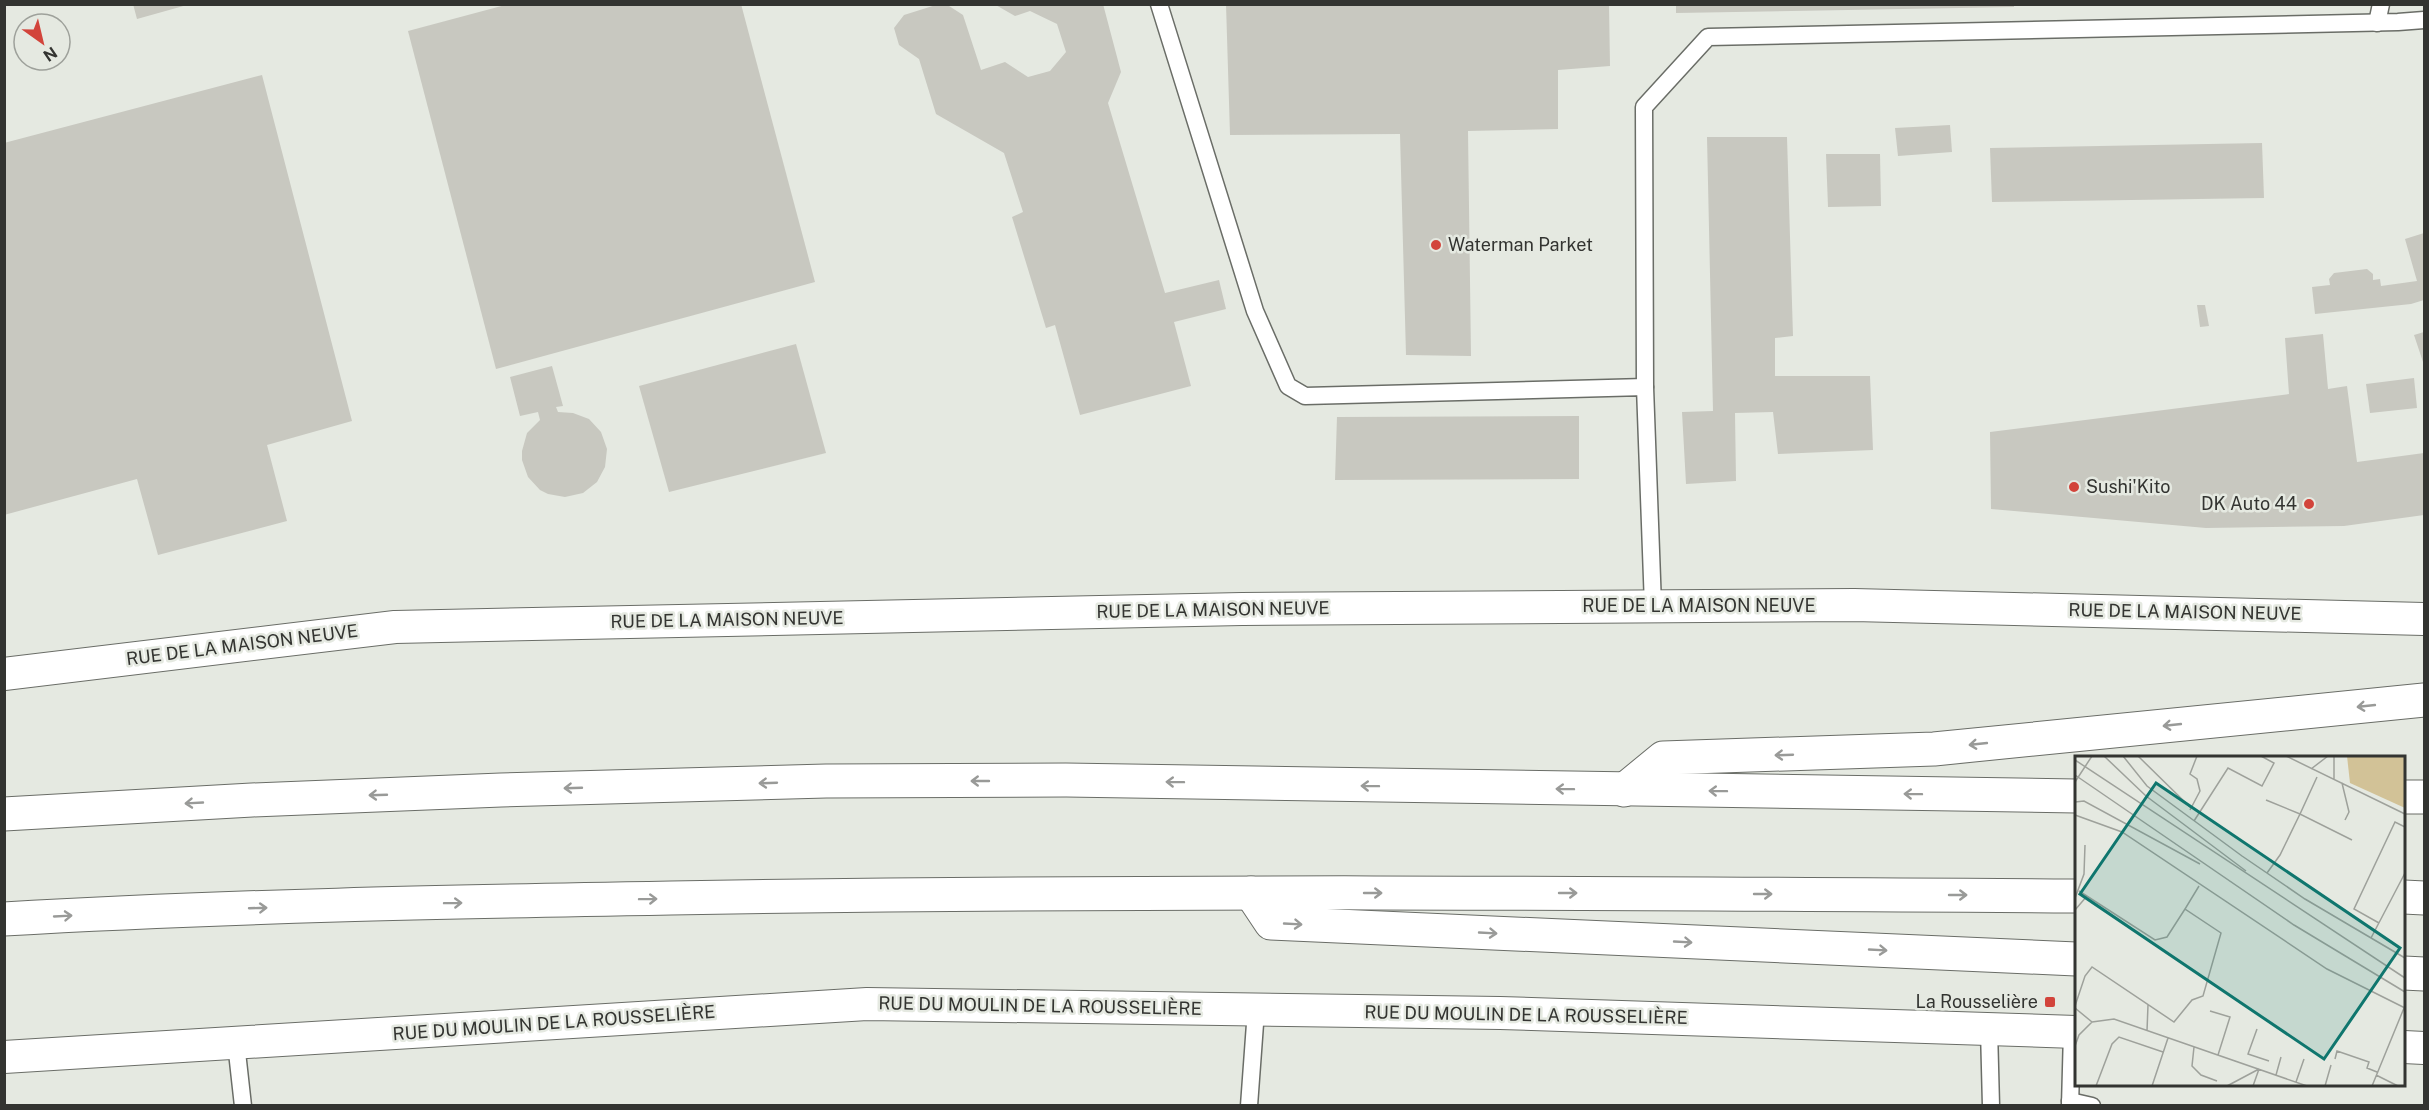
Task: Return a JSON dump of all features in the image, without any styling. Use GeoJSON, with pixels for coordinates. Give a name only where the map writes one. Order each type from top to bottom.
{"type":"FeatureCollection","features":[{"type":"Feature","properties":{"kind":"highway"},"geometry":{"type":"LineString","coordinates":[[1624,790],[1663,758],[1934,749],[2424,700]]}},
{"type":"Feature","properties":{"kind":"highway"},"geometry":{"type":"LineString","coordinates":[[4,814],[477,790],[826,781],[1066,780],[2075,796]]}},
{"type":"Feature","properties":{"kind":"highway"},"geometry":{"type":"LineString","coordinates":[[2405,797],[2424,797]]}},
{"type":"Feature","properties":{"kind":"highway"},"geometry":{"type":"LineString","coordinates":[[1251,893],[1271,923],[2075,959]]}},
{"type":"Feature","properties":{"kind":"highway"},"geometry":{"type":"LineString","coordinates":[[4,919],[130,912],[849,895],[1251,893],[2075,896]]}},
{"type":"Feature","properties":{"kind":"highway"},"geometry":{"type":"LineString","coordinates":[[2405,897],[2424,898]]}},
{"type":"Feature","properties":{"kind":"highway"},"geometry":{"type":"LineString","coordinates":[[2405,974],[2424,974]]}},
{"type":"Feature","properties":{"kind":"street","name":"RUE DE LA MAISON NEUVE"},"geometry":{"type":"LineString","coordinates":[[4,674],[395,627],[1242,609],[1854,605],[2424,619]]}},
{"type":"Feature","properties":{"kind":"street","name":"RUE DU MOULIN DE LA ROUSSELIÈRE"},"geometry":{"type":"LineString","coordinates":[[4,1057],[867,1004],[1500,1013],[2074,1032]]}},
{"type":"Feature","properties":{"kind":"street"},"geometry":{"type":"LineString","coordinates":[[2405,1047],[2424,1048]]}},
{"type":"Feature","properties":{"kind":"lane"},"geometry":{"type":"LineString","coordinates":[[1159,4],[1255,311],[1288,386],[1305,396],[1645,387]]}},
{"type":"Feature","properties":{"kind":"lane"},"geometry":{"type":"LineString","coordinates":[[2377,23],[2381,4]]}},
{"type":"Feature","properties":{"kind":"lane"},"geometry":{"type":"LineString","coordinates":[[1653,606],[1645,387],[1644,107],[1708,37],[2377,23],[2424,20]]}},
{"type":"Feature","properties":{"kind":"lane"},"geometry":{"type":"LineString","coordinates":[[1250,1106],[1256,1010]]}},
{"type":"Feature","properties":{"kind":"lane"},"geometry":{"type":"LineString","coordinates":[[1989,1029],[1991,1106]]}},
{"type":"Feature","properties":{"kind":"lane"},"geometry":{"type":"LineString","coordinates":[[2074,1032],[2070,1103],[2092,1106]]}},
{"type":"Feature","properties":{"kind":"lane"},"geometry":{"type":"LineString","coordinates":[[236,1042],[243,1106]]}},
{"type":"Feature","properties":{"kind":"building"},"geometry":{"type":"Polygon","coordinates":[[[133,4],[187,4],[187,5],[137,19],[133,4]]]}},
{"type":"Feature","properties":{"kind":"building"},"geometry":{"type":"Polygon","coordinates":[[[509,4],[741,4],[815,282],[496,369],[408,31],[509,4]]]}},
{"type":"Feature","properties":{"kind":"building"},"geometry":{"type":"Polygon","coordinates":[[[946,4],[963,15],[981,70],[1005,62],[1028,77],[1050,71],[1066,52],[1057,24],[1030,11],[1015,16],[994,4],[1103,4],[1121,72],[1108,103],[1165,293],[1219,280],[1226,309],[1174,322],[1191,386],[1080,415],[1055,325],[1046,328],[1012,217],[1023,212],[1004,153],[936,114],[919,59],[899,45],[894,28],[904,15],[946,4]]]}},
{"type":"Feature","properties":{"kind":"building","name":"Waterman Parket"},"geometry":{"type":"Polygon","coordinates":[[[1226,4],[1609,4],[1610,66],[1558,70],[1558,129],[1468,131],[1471,356],[1406,355],[1400,134],[1230,135],[1226,4]]]}},
{"type":"Feature","properties":{"kind":"building"},"geometry":{"type":"Polygon","coordinates":[[[1676,4],[2014,4],[2014,7],[1676,13],[1676,4]]]}},
{"type":"Feature","properties":{"kind":"building"},"geometry":{"type":"Polygon","coordinates":[[[262,75],[352,421],[267,445],[287,521],[158,555],[137,479],[4,515],[4,143],[262,75]]]}},
{"type":"Feature","properties":{"kind":"building"},"geometry":{"type":"Polygon","coordinates":[[[1950,125],[1952,152],[1898,156],[1895,128],[1950,125]]]}},
{"type":"Feature","properties":{"kind":"building"},"geometry":{"type":"Polygon","coordinates":[[[1707,137],[1787,137],[1793,336],[1775,338],[1775,376],[1870,376],[1873,450],[1778,454],[1773,412],[1735,413],[1736,481],[1686,484],[1682,412],[1713,411],[1707,137]]]}},
{"type":"Feature","properties":{"kind":"building"},"geometry":{"type":"Polygon","coordinates":[[[2262,143],[2264,198],[1992,202],[1990,148],[2262,143]]]}},
{"type":"Feature","properties":{"kind":"building"},"geometry":{"type":"Polygon","coordinates":[[[1826,154],[1880,154],[1881,206],[1828,207],[1826,154]]]}},
{"type":"Feature","properties":{"kind":"building"},"geometry":{"type":"Polygon","coordinates":[[[2424,233],[2424,300],[2411,304],[2315,314],[2312,287],[2330,285],[2329,279],[2334,273],[2367,269],[2373,274],[2373,280],[2380,279],[2381,286],[2417,281],[2405,239],[2424,233]]]}},
{"type":"Feature","properties":{"kind":"building"},"geometry":{"type":"Polygon","coordinates":[[[2197,305],[2205,305],[2209,326],[2200,327],[2197,305]]]}},
{"type":"Feature","properties":{"kind":"building"},"geometry":{"type":"Polygon","coordinates":[[[2424,332],[2424,365],[2414,335],[2424,332]]]}},
{"type":"Feature","properties":{"kind":"building"},"geometry":{"type":"Polygon","coordinates":[[[2323,334],[2328,389],[2347,386],[2357,462],[2424,453],[2424,515],[2344,526],[2206,528],[1991,509],[1990,432],[2289,394],[2285,338],[2323,334]]]}},
{"type":"Feature","properties":{"kind":"building"},"geometry":{"type":"Polygon","coordinates":[[[796,344],[826,453],[669,492],[639,386],[796,344]]]}},
{"type":"Feature","properties":{"kind":"building"},"geometry":{"type":"Polygon","coordinates":[[[552,366],[563,406],[556,407],[558,412],[573,413],[589,419],[601,432],[607,449],[605,467],[597,482],[583,493],[565,497],[540,490],[528,477],[522,460],[522,451],[527,433],[540,420],[538,412],[520,416],[510,377],[552,366]]]}},
{"type":"Feature","properties":{"kind":"building"},"geometry":{"type":"Polygon","coordinates":[[[2414,378],[2417,408],[2370,413],[2366,384],[2414,378]]]}},
{"type":"Feature","properties":{"kind":"building"},"geometry":{"type":"Polygon","coordinates":[[[1579,416],[1579,479],[1335,480],[1337,417],[1579,416]]]}},
{"type":"Feature","properties":{"kind":"place","name":"Waterman Parket"},"geometry":{"type":"Point","coordinates":[1436,245]}},
{"type":"Feature","properties":{"kind":"place","name":"Sushi'Kito"},"geometry":{"type":"Point","coordinates":[2074,487]}},
{"type":"Feature","properties":{"kind":"place","name":"DK Auto 44"},"geometry":{"type":"Point","coordinates":[2309,504]}},
{"type":"Feature","properties":{"kind":"place","name":"La Rousselière"},"geometry":{"type":"Point","coordinates":[2050,1002]}}]}
